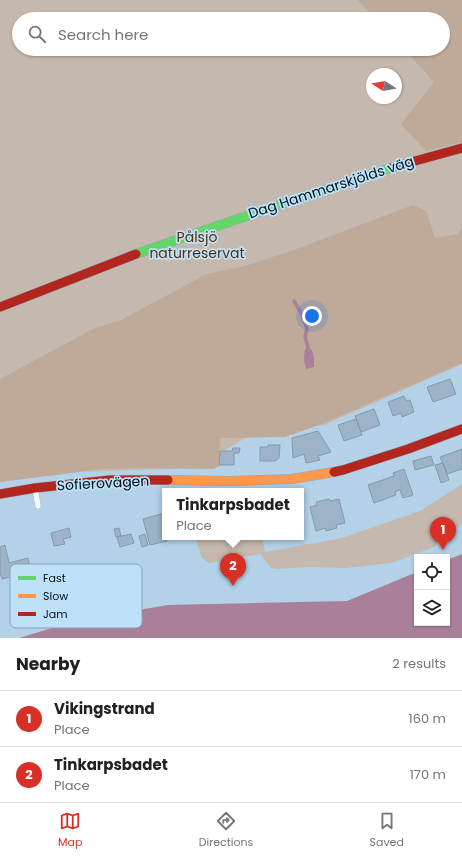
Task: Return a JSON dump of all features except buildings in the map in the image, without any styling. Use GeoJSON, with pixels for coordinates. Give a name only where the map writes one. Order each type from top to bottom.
{"type":"FeatureCollection","features":[{"type":"Feature","properties":{"kind":"street","name":"Dag Hammarskjölds väg"},"geometry":{"type":"LineString","coordinates":[[0,307],[73,278],[247,214],[387,167],[462,148]]}},
{"type":"Feature","properties":{"kind":"street","name":"Sofierovägen"},"geometry":{"type":"LineString","coordinates":[[0,494],[35,488],[110,480],[230,481],[292,479],[343,470],[408,449],[462,429]]}},
{"type":"Feature","properties":{"kind":"lane"},"geometry":{"type":"LineString","coordinates":[[35,488],[38,506]]}},
{"type":"Feature","properties":{"kind":"green space","name":"Pålsjö naturreservat"},"geometry":{"type":"Polygon","coordinates":[[[0,0],[462,0],[462,364],[324,425],[255,432],[219,454],[219,467],[78,472],[0,482],[0,0]]]}},
{"type":"Feature","properties":{"kind":"green space"},"geometry":{"type":"Polygon","coordinates":[[[462,484],[462,524],[434,547],[392,563],[346,568],[309,567],[279,569],[271,568],[260,554],[209,563],[202,558],[196,540],[263,540],[265,552],[342,538],[420,511],[462,484]]]}},
{"type":"Feature","properties":{"kind":"shaded area"},"geometry":{"type":"Polygon","coordinates":[[[358,0],[462,0],[462,142],[426,151],[401,124],[434,82],[410,56],[450,56],[450,12],[369,12],[358,0]]]}},
{"type":"Feature","properties":{"kind":"shaded area"},"geometry":{"type":"Polygon","coordinates":[[[413,205],[426,211],[435,238],[458,234],[462,227],[462,363],[319,425],[285,437],[220,438],[219,465],[214,469],[101,469],[0,482],[0,379],[93,329],[121,320],[207,274],[245,266],[294,250],[413,205]]]}},
{"type":"Feature","properties":{"kind":"shaded area"},"geometry":{"type":"Polygon","coordinates":[[[308,347],[313,353],[314,367],[306,369],[304,356],[306,348],[308,347]]]}},
{"type":"Feature","properties":{"kind":"shaded area"},"geometry":{"type":"Polygon","coordinates":[[[462,554],[462,638],[19,638],[52,628],[142,628],[142,609],[168,605],[347,601],[414,573],[414,626],[450,626],[450,559],[462,554]]]}},
{"type":"Feature","properties":{"kind":"waterway"},"geometry":{"type":"LineString","coordinates":[[294,301],[301,313],[307,329],[305,337],[308,347]]}},
{"type":"Feature","properties":{"kind":"traffic: fast"},"geometry":{"type":"LineString","coordinates":[[136,254],[393,167]]}},
{"type":"Feature","properties":{"kind":"traffic: slow"},"geometry":{"type":"LineString","coordinates":[[168,480],[229,481],[292,479],[334,472]]}},
{"type":"Feature","properties":{"kind":"traffic: jam"},"geometry":{"type":"LineString","coordinates":[[393,167],[462,148]]}},
{"type":"Feature","properties":{"kind":"traffic: jam"},"geometry":{"type":"LineString","coordinates":[[0,307],[136,254]]}},
{"type":"Feature","properties":{"kind":"traffic: jam"},"geometry":{"type":"LineString","coordinates":[[334,472],[408,449],[462,429]]}},
{"type":"Feature","properties":{"kind":"traffic: jam"},"geometry":{"type":"LineString","coordinates":[[0,494],[35,488],[110,480],[168,480]]}},
{"type":"Feature","properties":{"kind":"place","name":"Vikingstrand"},"geometry":{"type":"Point","coordinates":[443,550]}},
{"type":"Feature","properties":{"kind":"place","name":"Tinkarpsbadet"},"geometry":{"type":"Point","coordinates":[233,586]}}]}
